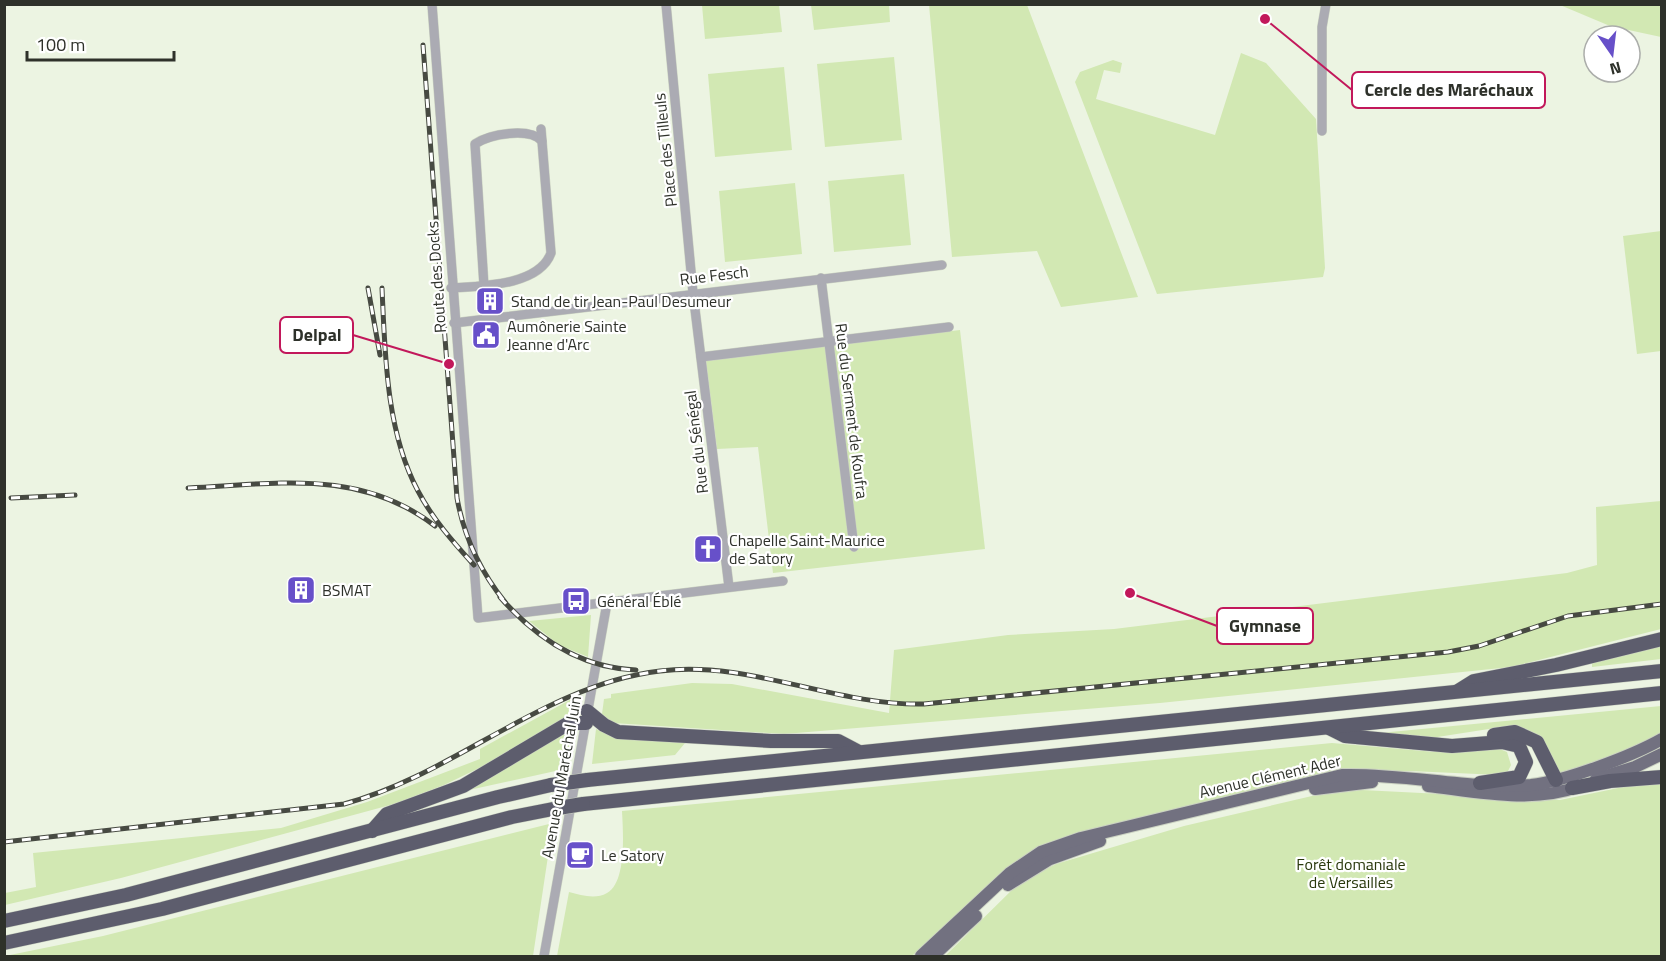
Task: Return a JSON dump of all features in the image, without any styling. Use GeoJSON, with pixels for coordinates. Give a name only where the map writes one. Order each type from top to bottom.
{"type":"FeatureCollection","features":[{"type":"Feature","properties":{"kind":"highway"},"geometry":{"type":"LineString","coordinates":[[1455,693],[1474,681],[1556,665],[1662,639]]}},
{"type":"Feature","properties":{"kind":"highway"},"geometry":{"type":"LineString","coordinates":[[4,921],[126,895],[551,785],[857,751],[1662,671]]}},
{"type":"Feature","properties":{"kind":"highway"},"geometry":{"type":"LineString","coordinates":[[4,943],[162,909],[512,817],[583,804],[717,788],[1662,693]]}},
{"type":"Feature","properties":{"kind":"highway"},"geometry":{"type":"LineString","coordinates":[[372,832],[387,814],[463,786],[569,723],[587,717],[618,732],[771,741],[838,741],[857,751]]}},
{"type":"Feature","properties":{"kind":"highway"},"geometry":{"type":"LineString","coordinates":[[1328,728],[1345,736],[1452,746],[1502,742],[1519,746],[1526,762],[1519,777],[1480,783]]}},
{"type":"Feature","properties":{"kind":"highway"},"geometry":{"type":"LineString","coordinates":[[1433,743],[1515,732],[1527,735],[1537,742],[1544,752],[1556,780]]}},
{"type":"Feature","properties":{"kind":"highway"},"geometry":{"type":"LineString","coordinates":[[1572,788],[1611,781],[1662,777]]}},
{"type":"Feature","properties":{"kind":"main road","name":"Avenue Clément Ader"},"geometry":{"type":"LineString","coordinates":[[921,957],[1010,873],[1041,852],[1081,838],[1342,775],[1377,774],[1480,783],[1532,784],[1556,780],[1630,755],[1662,739]]}},
{"type":"Feature","properties":{"kind":"main road","name":"Avenue Clément Ader"},"geometry":{"type":"LineString","coordinates":[[933,957],[1015,878],[1050,859],[1088,844],[1343,784],[1380,781],[1513,795],[1549,794],[1635,767],[1662,754]]}},
{"type":"Feature","properties":{"kind":"main road"},"geometry":{"type":"LineString","coordinates":[[1556,780],[1572,788]]}},
{"type":"Feature","properties":{"kind":"street","name":"Route des Docks"},"geometry":{"type":"LineString","coordinates":[[432,4],[451,288],[478,618],[608,603]]}},
{"type":"Feature","properties":{"kind":"street","name":"Place des Tilleuls"},"geometry":{"type":"LineString","coordinates":[[666,4],[693,293]]}},
{"type":"Feature","properties":{"kind":"street"},"geometry":{"type":"LineString","coordinates":[[1322,131],[1322,27],[1326,4]]}},
{"type":"Feature","properties":{"kind":"street"},"geometry":{"type":"LineString","coordinates":[[451,288],[505,283],[537,271],[548,260],[551,253],[541,129]]}},
{"type":"Feature","properties":{"kind":"street"},"geometry":{"type":"LineString","coordinates":[[484,286],[475,144],[502,134],[534,136],[542,141]]}},
{"type":"Feature","properties":{"kind":"street","name":"Rue Fesch"},"geometry":{"type":"LineString","coordinates":[[454,323],[942,265]]}},
{"type":"Feature","properties":{"kind":"street","name":"Rue du Serment de Koufra"},"geometry":{"type":"LineString","coordinates":[[821,278],[854,547]]}},
{"type":"Feature","properties":{"kind":"street","name":"Rue du Sénégal"},"geometry":{"type":"LineString","coordinates":[[693,293],[729,587]]}},
{"type":"Feature","properties":{"kind":"street"},"geometry":{"type":"LineString","coordinates":[[701,357],[949,327]]}},
{"type":"Feature","properties":{"kind":"street"},"geometry":{"type":"LineString","coordinates":[[608,603],[783,581]]}},
{"type":"Feature","properties":{"kind":"street","name":"Avenue du Maréchal Juin"},"geometry":{"type":"LineString","coordinates":[[544,957],[608,603]]}},
{"type":"Feature","properties":{"kind":"green space"},"geometry":{"type":"Polygon","coordinates":[[[702,5],[779,5],[782,32],[705,39],[702,5]]]}},
{"type":"Feature","properties":{"kind":"green space"},"geometry":{"type":"Polygon","coordinates":[[[811,5],[889,5],[890,22],[814,30],[811,5]]]}},
{"type":"Feature","properties":{"kind":"green space"},"geometry":{"type":"Polygon","coordinates":[[[929,5],[1027,5],[1138,297],[1061,307],[1037,251],[952,257],[929,5]]]}},
{"type":"Feature","properties":{"kind":"green space"},"geometry":{"type":"Polygon","coordinates":[[[1560,5],[1661,5],[1661,37],[1642,33],[1642,24],[1605,24],[1560,5]]]}},
{"type":"Feature","properties":{"kind":"green space"},"geometry":{"type":"Polygon","coordinates":[[[1241,53],[1266,63],[1316,119],[1325,268],[1323,277],[1157,294],[1075,82],[1080,72],[1113,60],[1122,63],[1120,73],[1104,70],[1096,99],[1215,135],[1241,53]]]}},
{"type":"Feature","properties":{"kind":"green space"},"geometry":{"type":"Polygon","coordinates":[[[894,57],[902,140],[825,147],[817,64],[894,57]]]}},
{"type":"Feature","properties":{"kind":"green space"},"geometry":{"type":"Polygon","coordinates":[[[784,67],[792,150],[715,157],[708,74],[784,67]]]}},
{"type":"Feature","properties":{"kind":"green space"},"geometry":{"type":"Polygon","coordinates":[[[904,174],[911,245],[834,252],[828,181],[904,174]]]}},
{"type":"Feature","properties":{"kind":"green space"},"geometry":{"type":"Polygon","coordinates":[[[795,183],[802,254],[725,262],[719,191],[795,183]]]}},
{"type":"Feature","properties":{"kind":"green space"},"geometry":{"type":"Polygon","coordinates":[[[1661,231],[1661,351],[1637,354],[1623,236],[1661,231]]]}},
{"type":"Feature","properties":{"kind":"green space"},"geometry":{"type":"Polygon","coordinates":[[[960,330],[985,549],[773,573],[758,447],[717,449],[706,361],[960,330]]]}},
{"type":"Feature","properties":{"kind":"green space"},"geometry":{"type":"Polygon","coordinates":[[[1661,501],[1661,629],[1511,667],[1160,703],[784,734],[613,723],[602,714],[604,699],[611,698],[611,694],[692,683],[732,684],[889,713],[894,650],[1008,635],[1114,629],[1567,573],[1597,565],[1596,507],[1661,501]]]}},
{"type":"Feature","properties":{"kind":"green space"},"geometry":{"type":"Polygon","coordinates":[[[591,615],[588,657],[559,645],[529,621],[591,615]]]}},
{"type":"Feature","properties":{"kind":"green space"},"geometry":{"type":"Polygon","coordinates":[[[1661,643],[1661,659],[1592,667],[1592,660],[1661,643]]]}},
{"type":"Feature","properties":{"kind":"green space"},"geometry":{"type":"Polygon","coordinates":[[[577,696],[570,714],[498,759],[444,785],[394,804],[121,878],[5,905],[5,893],[36,887],[33,853],[281,828],[367,802],[480,759],[480,749],[577,696]]]}},
{"type":"Feature","properties":{"kind":"green space"},"geometry":{"type":"Polygon","coordinates":[[[1661,706],[1661,733],[1649,743],[1555,777],[1549,759],[1508,726],[1431,738],[1380,733],[1661,706]]]}},
{"type":"Feature","properties":{"kind":"green space"},"geometry":{"type":"Polygon","coordinates":[[[596,729],[605,733],[685,743],[675,755],[592,764],[596,729]]]}},
{"type":"Feature","properties":{"kind":"green space"},"geometry":{"type":"Polygon","coordinates":[[[560,733],[574,738],[569,768],[469,790],[468,786],[513,764],[560,733]]]}},
{"type":"Feature","properties":{"kind":"green space"},"geometry":{"type":"Polygon","coordinates":[[[1332,743],[1435,752],[1500,749],[1507,752],[1511,765],[1508,771],[1500,775],[1410,771],[1335,773],[1052,846],[1007,869],[912,956],[557,956],[569,892],[588,896],[602,895],[613,887],[618,878],[622,855],[622,811],[1332,743]]]}},
{"type":"Feature","properties":{"kind":"green space","name":"Forêt domaniale de Versailles"},"geometry":{"type":"Polygon","coordinates":[[[1661,784],[1661,956],[945,956],[1017,885],[1056,864],[1184,826],[1342,789],[1560,800],[1623,787],[1661,784]]]}},
{"type":"Feature","properties":{"kind":"green space"},"geometry":{"type":"Polygon","coordinates":[[[553,823],[533,956],[5,956],[103,936],[553,823]]]}},
{"type":"Feature","properties":{"kind":"railway"},"geometry":{"type":"LineString","coordinates":[[423,45],[457,498],[474,553],[505,602]]}},
{"type":"Feature","properties":{"kind":"railway"},"geometry":{"type":"LineString","coordinates":[[368,288],[380,355]]}},
{"type":"Feature","properties":{"kind":"railway"},"geometry":{"type":"LineString","coordinates":[[382,288],[389,392],[393,418],[407,468],[430,511],[474,565]]}},
{"type":"Feature","properties":{"kind":"railway"},"geometry":{"type":"LineString","coordinates":[[188,488],[285,483],[347,487],[377,495],[407,508],[435,526]]}},
{"type":"Feature","properties":{"kind":"railway"},"geometry":{"type":"LineString","coordinates":[[11,498],[75,495]]}},
{"type":"Feature","properties":{"kind":"railway"},"geometry":{"type":"LineString","coordinates":[[500,597],[544,638],[561,648],[597,664],[636,670]]}},
{"type":"Feature","properties":{"kind":"railway"},"geometry":{"type":"LineString","coordinates":[[4,842],[344,804],[424,773],[538,711],[577,693],[617,680],[660,671],[694,669],[727,672],[858,698],[891,703],[924,704],[1448,652],[1479,646],[1568,616],[1662,604]]}},
{"type":"Feature","properties":{"kind":"place","name":"Cercle des Maréchaux"},"geometry":{"type":"Point","coordinates":[1265,19]}},
{"type":"Feature","properties":{"kind":"place","name":"Stand de tir Jean-Paul Desumeur"},"geometry":{"type":"Point","coordinates":[490,301]}},
{"type":"Feature","properties":{"kind":"place","name":"Aumônerie Sainte Jeanne d'Arc"},"geometry":{"type":"Point","coordinates":[486,335]}},
{"type":"Feature","properties":{"kind":"place","name":"Delpal"},"geometry":{"type":"Point","coordinates":[449,364]}},
{"type":"Feature","properties":{"kind":"place","name":"Chapelle Saint-Maurice de Satory"},"geometry":{"type":"Point","coordinates":[708,549]}},
{"type":"Feature","properties":{"kind":"place","name":"BSMAT"},"geometry":{"type":"Point","coordinates":[301,590]}},
{"type":"Feature","properties":{"kind":"place","name":"Gymnase"},"geometry":{"type":"Point","coordinates":[1130,593]}},
{"type":"Feature","properties":{"kind":"place","name":"Général Éblé"},"geometry":{"type":"Point","coordinates":[576,601]}},
{"type":"Feature","properties":{"kind":"place","name":"Le Satory"},"geometry":{"type":"Point","coordinates":[580,855]}}]}
